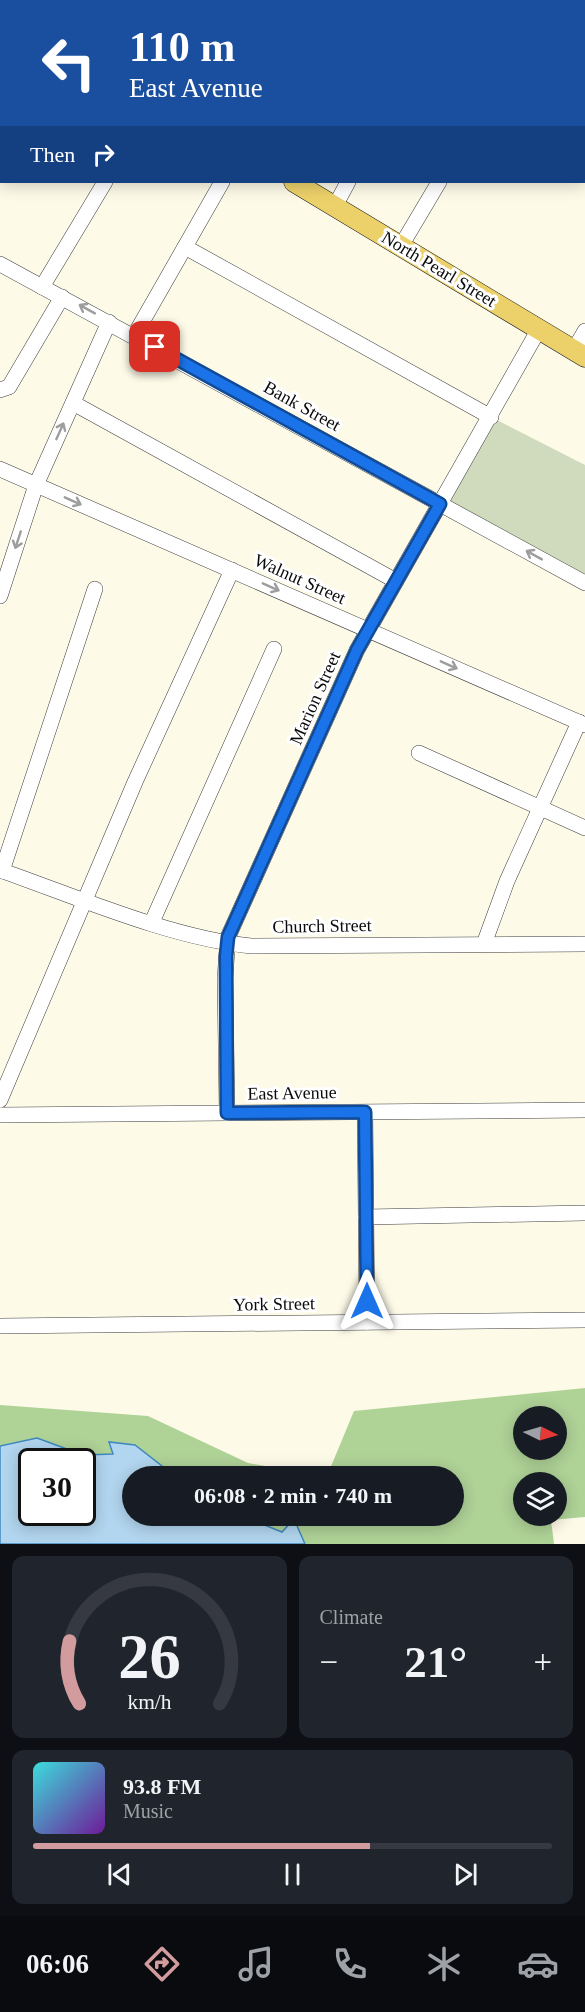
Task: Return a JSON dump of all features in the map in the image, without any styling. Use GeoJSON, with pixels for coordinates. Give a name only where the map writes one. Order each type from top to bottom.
{"type":"FeatureCollection","features":[{"type":"Feature","properties":{"kind":"main road","name":"North Pearl Street"},"geometry":{"type":"LineString","coordinates":[[296,183],[579,353]]}},
{"type":"Feature","properties":{"kind":"street"},"geometry":{"type":"LineString","coordinates":[[42,287],[104,183]]}},
{"type":"Feature","properties":{"kind":"street"},"geometry":{"type":"LineString","coordinates":[[134,336],[221,183]]}},
{"type":"Feature","properties":{"kind":"street"},"geometry":{"type":"LineString","coordinates":[[335,206],[347,183]]}},
{"type":"Feature","properties":{"kind":"street"},"geometry":{"type":"LineString","coordinates":[[400,246],[438,183]]}},
{"type":"Feature","properties":{"kind":"street"},"geometry":{"type":"LineString","coordinates":[[185,247],[491,417]]}},
{"type":"Feature","properties":{"kind":"street","name":"Bank Street"},"geometry":{"type":"LineString","coordinates":[[0,264],[585,583]]}},
{"type":"Feature","properties":{"kind":"street"},"geometry":{"type":"LineString","coordinates":[[0,390],[9,387],[62,297]]}},
{"type":"Feature","properties":{"kind":"street"},"geometry":{"type":"LineString","coordinates":[[0,596],[36,485],[110,322]]}},
{"type":"Feature","properties":{"kind":"street","name":"Marion Street"},"geometry":{"type":"LineString","coordinates":[[227,1113],[225,978],[227,944],[368,630],[539,329]]}},
{"type":"Feature","properties":{"kind":"street"},"geometry":{"type":"LineString","coordinates":[[579,353],[585,331]]}},
{"type":"Feature","properties":{"kind":"street"},"geometry":{"type":"LineString","coordinates":[[73,403],[396,581]]}},
{"type":"Feature","properties":{"kind":"street","name":"Walnut Street"},"geometry":{"type":"LineString","coordinates":[[0,469],[582,724]]}},
{"type":"Feature","properties":{"kind":"street"},"geometry":{"type":"LineString","coordinates":[[0,1100],[85,900],[232,570]]}},
{"type":"Feature","properties":{"kind":"street"},"geometry":{"type":"LineString","coordinates":[[1,871],[95,589]]}},
{"type":"Feature","properties":{"kind":"street"},"geometry":{"type":"LineString","coordinates":[[152,922],[274,649]]}},
{"type":"Feature","properties":{"kind":"street"},"geometry":{"type":"LineString","coordinates":[[484,944],[507,881],[582,724]]}},
{"type":"Feature","properties":{"kind":"street"},"geometry":{"type":"LineString","coordinates":[[419,753],[585,828]]}},
{"type":"Feature","properties":{"kind":"street","name":"Church Street"},"geometry":{"type":"LineString","coordinates":[[1,871],[152,922],[227,944],[251,946],[585,944]]}},
{"type":"Feature","properties":{"kind":"street","name":"East Avenue"},"geometry":{"type":"LineString","coordinates":[[0,1115],[585,1110]]}},
{"type":"Feature","properties":{"kind":"street"},"geometry":{"type":"LineString","coordinates":[[365,1112],[367,1322]]}},
{"type":"Feature","properties":{"kind":"street"},"geometry":{"type":"LineString","coordinates":[[366,1217],[585,1213]]}},
{"type":"Feature","properties":{"kind":"street","name":"York Street"},"geometry":{"type":"LineString","coordinates":[[0,1326],[585,1320]]}},
{"type":"Feature","properties":{"kind":"green space"},"geometry":{"type":"Polygon","coordinates":[[[491,417],[585,465],[585,583],[440,504],[491,417]]]}},
{"type":"Feature","properties":{"kind":"green space"},"geometry":{"type":"Polygon","coordinates":[[[585,1388],[585,1517],[567,1519],[567,1472],[513,1472],[513,1526],[552,1526],[554,1544],[305,1544],[297,1526],[464,1526],[464,1466],[331,1466],[354,1411],[585,1388]]]}},
{"type":"Feature","properties":{"kind":"green space"},"geometry":{"type":"Polygon","coordinates":[[[0,1405],[148,1416],[248,1463],[265,1466],[162,1466],[135,1445],[109,1442],[113,1454],[96,1455],[96,1448],[64,1448],[37,1438],[0,1446],[0,1405]]]}},
{"type":"Feature","properties":{"kind":"green space"},"geometry":{"type":"Polygon","coordinates":[[[267,1526],[288,1526],[282,1532],[267,1526]]]}},
{"type":"Feature","properties":{"kind":"water"},"geometry":{"type":"Polygon","coordinates":[[[37,1438],[64,1448],[18,1448],[18,1526],[96,1526],[96,1455],[113,1454],[109,1442],[135,1445],[162,1466],[122,1466],[122,1526],[267,1526],[282,1532],[288,1526],[297,1526],[305,1544],[0,1544],[0,1446],[37,1438]]]}},
{"type":"Feature","properties":{"kind":"route"},"geometry":{"type":"LineString","coordinates":[[155,347],[440,504],[357,650],[288,808],[228,937],[226,956],[227,1113],[365,1112],[367,1301]]}}]}
